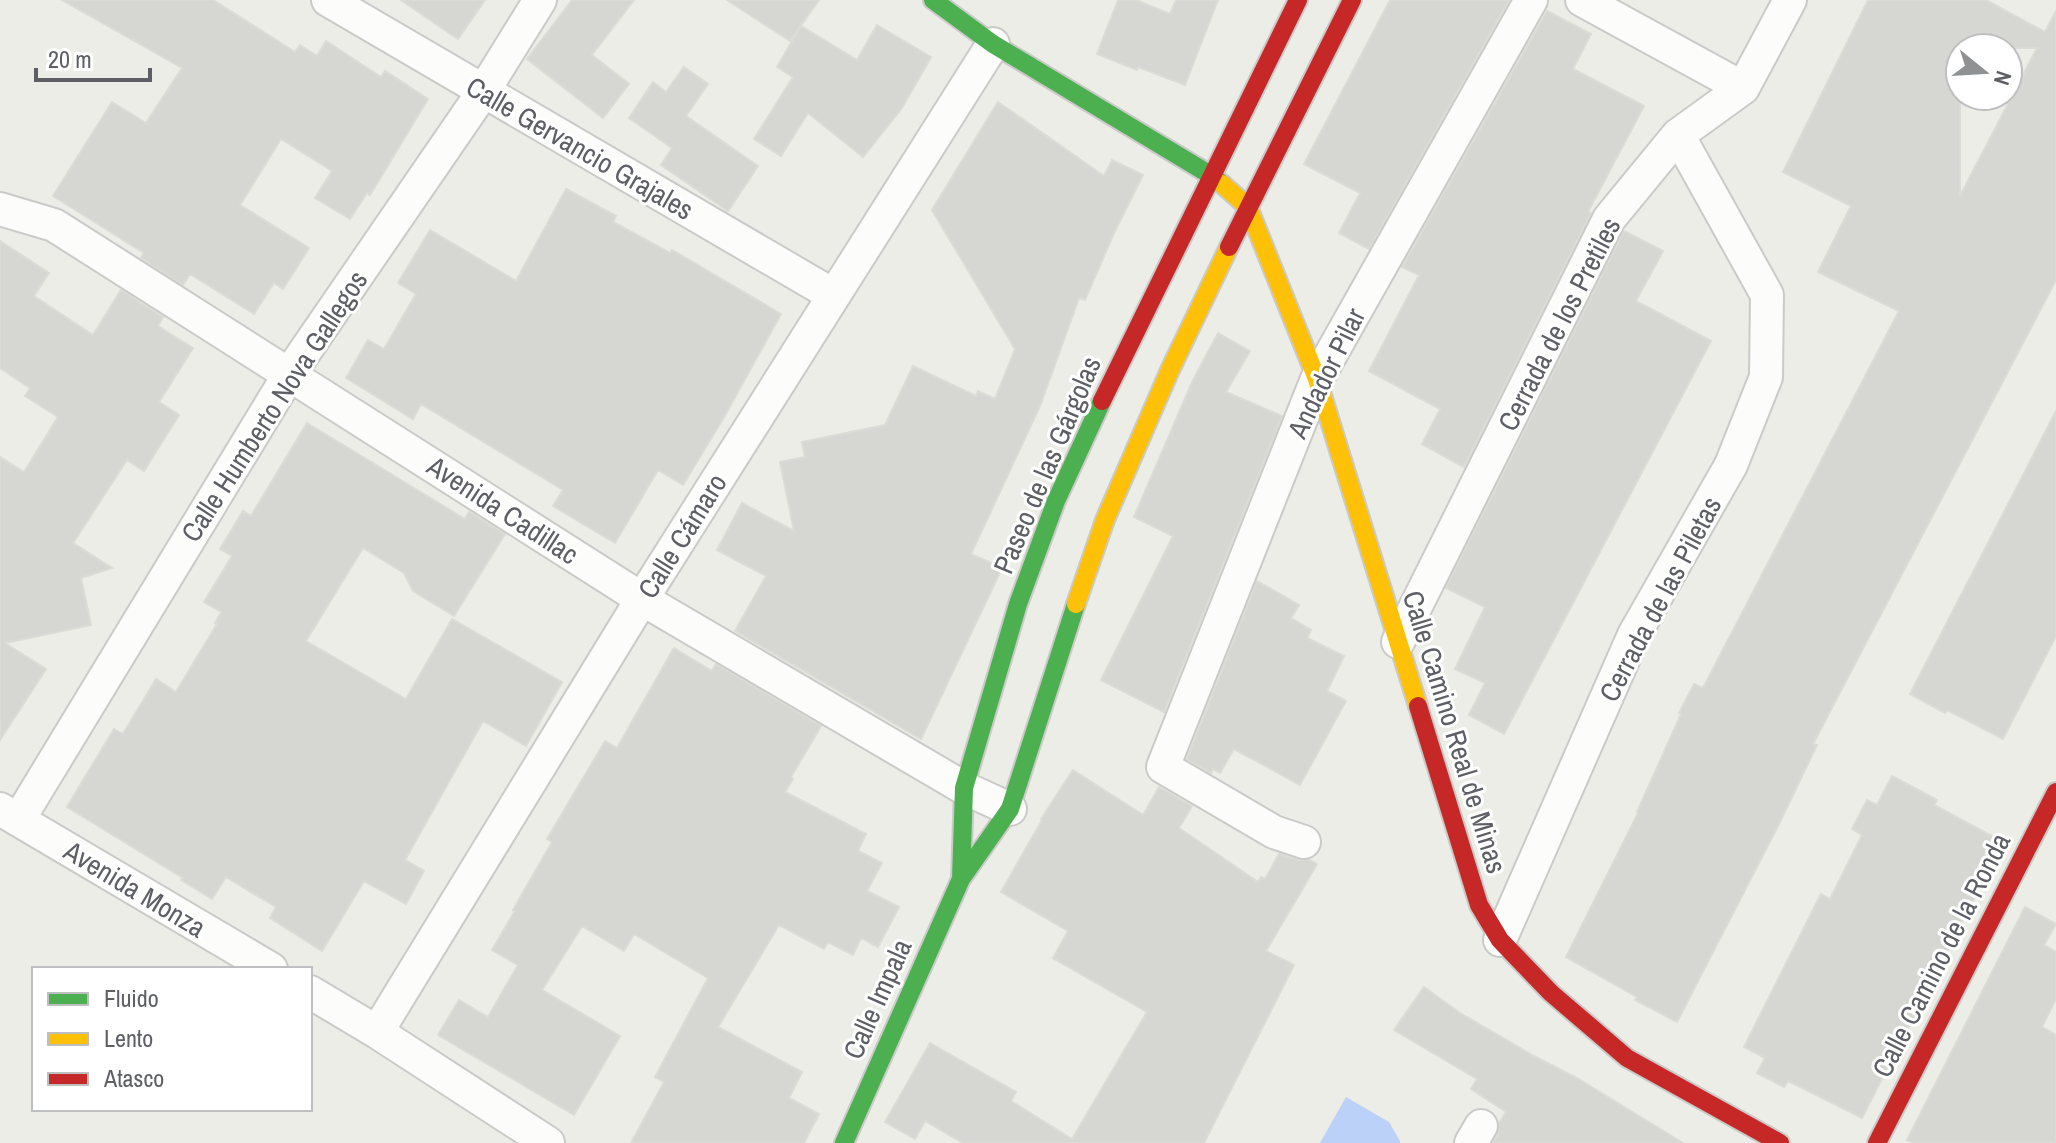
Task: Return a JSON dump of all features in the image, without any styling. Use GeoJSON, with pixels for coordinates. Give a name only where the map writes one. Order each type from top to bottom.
{"type":"FeatureCollection","features":[{"type":"Feature","properties":{"kind":"street","name":"Calle Gervancio Grajales"},"geometry":{"type":"LineString","coordinates":[[328,0],[833,295]]}},
{"type":"Feature","properties":{"kind":"street","name":"Calle Humberto Nova Gallegos"},"geometry":{"type":"LineString","coordinates":[[9,814],[290,373],[483,92],[540,0]]}},
{"type":"Feature","properties":{"kind":"street"},"geometry":{"type":"LineString","coordinates":[[933,0],[993,44],[1212,176],[1248,207]]}},
{"type":"Feature","properties":{"kind":"street","name":"Paseo de las Gárgolas"},"geometry":{"type":"LineString","coordinates":[[964,788],[1018,604],[1056,501],[1131,339],[1298,0]]}},
{"type":"Feature","properties":{"kind":"street"},"geometry":{"type":"LineString","coordinates":[[1010,809],[1056,661],[1105,520],[1170,370],[1352,0]]}},
{"type":"Feature","properties":{"kind":"street","name":"Andador Pilar"},"geometry":{"type":"LineString","coordinates":[[1304,842],[1274,832],[1163,767],[1317,379],[1531,0]]}},
{"type":"Feature","properties":{"kind":"street"},"geometry":{"type":"LineString","coordinates":[[1582,0],[1743,88]]}},
{"type":"Feature","properties":{"kind":"street","name":"Cerrada de los Pretiles"},"geometry":{"type":"LineString","coordinates":[[1398,642],[1609,219],[1678,135],[1743,88],[1790,0]]}},
{"type":"Feature","properties":{"kind":"street","name":"Calle Cámaro"},"geometry":{"type":"LineString","coordinates":[[377,1032],[642,599],[993,44]]}},
{"type":"Feature","properties":{"kind":"street","name":"Cerrada de las Piletas"},"geometry":{"type":"LineString","coordinates":[[1500,940],[1634,635],[1731,465],[1766,377],[1767,295],[1678,135]]}},
{"type":"Feature","properties":{"kind":"street","name":"Calle Camino Real de Minas"},"geometry":{"type":"LineString","coordinates":[[1248,207],[1317,379],[1479,905],[1500,940],[1551,993],[1627,1058],[1780,1143]]}},
{"type":"Feature","properties":{"kind":"street","name":"Avenida Cadillac"},"geometry":{"type":"LineString","coordinates":[[0,209],[54,225],[642,599],[964,788],[1010,809]]}},
{"type":"Feature","properties":{"kind":"street","name":"Calle Impala"},"geometry":{"type":"LineString","coordinates":[[961,879],[964,788]]}},
{"type":"Feature","properties":{"kind":"street"},"geometry":{"type":"LineString","coordinates":[[2050,804],[2056,848]]}},
{"type":"Feature","properties":{"kind":"street","name":"Calle Camino de la Ronda"},"geometry":{"type":"LineString","coordinates":[[1877,1143],[2050,804]]}},
{"type":"Feature","properties":{"kind":"street","name":"Calle Impala"},"geometry":{"type":"LineString","coordinates":[[844,1143],[961,879],[1010,809]]}},
{"type":"Feature","properties":{"kind":"street","name":"Avenida Monza"},"geometry":{"type":"LineString","coordinates":[[9,814],[268,967]]}},
{"type":"Feature","properties":{"kind":"street"},"geometry":{"type":"LineString","coordinates":[[312,993],[548,1143]]}},
{"type":"Feature","properties":{"kind":"water"},"geometry":{"type":"Polygon","coordinates":[[[1346,1097],[1389,1122],[1400,1143],[1320,1143],[1346,1097]]]}},
{"type":"Feature","properties":{"kind":"building"},"geometry":{"type":"Polygon","coordinates":[[[62,0],[213,0],[295,52],[300,45],[317,56],[326,41],[381,77],[385,71],[428,99],[370,195],[367,193],[350,219],[315,198],[332,171],[281,139],[240,205],[309,248],[283,289],[274,283],[254,314],[190,274],[183,285],[141,258],[144,253],[53,196],[112,102],[146,123],[182,68],[62,0]]]}},
{"type":"Feature","properties":{"kind":"building"},"geometry":{"type":"Polygon","coordinates":[[[401,0],[485,0],[458,39],[401,0]]]}},
{"type":"Feature","properties":{"kind":"building"},"geometry":{"type":"Polygon","coordinates":[[[572,0],[634,0],[592,55],[629,84],[603,118],[527,59],[572,0]]]}},
{"type":"Feature","properties":{"kind":"building"},"geometry":{"type":"Polygon","coordinates":[[[727,0],[819,0],[790,41],[727,0]]]}},
{"type":"Feature","properties":{"kind":"building"},"geometry":{"type":"Polygon","coordinates":[[[1118,0],[1136,0],[1170,14],[1176,0],[1218,0],[1185,85],[1097,54],[1118,0]]]}},
{"type":"Feature","properties":{"kind":"building"},"geometry":{"type":"Polygon","coordinates":[[[1390,0],[1509,0],[1369,249],[1339,233],[1360,193],[1304,164],[1390,0]]]}},
{"type":"Feature","properties":{"kind":"building"},"geometry":{"type":"Polygon","coordinates":[[[1868,0],[1986,0],[2045,32],[2056,11],[2056,280],[1813,744],[1817,745],[1780,822],[1677,1022],[1566,957],[1638,813],[1679,713],[1694,684],[1703,688],[1899,311],[1818,272],[1851,206],[1783,172],[1868,0]],[[1944,32],[1944,112],[1960,112],[1960,196],[2004,112],[2024,112],[2024,73],[2037,48],[2024,48],[2024,32],[1944,32]]]}},
{"type":"Feature","properties":{"kind":"building"},"geometry":{"type":"Polygon","coordinates":[[[1547,11],[1591,34],[1573,69],[1644,106],[1588,212],[1591,213],[1464,467],[1422,444],[1440,409],[1369,371],[1419,275],[1402,267],[1547,11]]]}},
{"type":"Feature","properties":{"kind":"building"},"geometry":{"type":"Polygon","coordinates":[[[877,25],[931,57],[902,108],[863,157],[808,113],[781,156],[754,139],[793,77],[777,67],[801,26],[857,60],[877,25]]]}},
{"type":"Feature","properties":{"kind":"building"},"geometry":{"type":"Polygon","coordinates":[[[684,67],[708,84],[686,116],[758,166],[728,211],[661,165],[672,148],[629,118],[653,82],[666,92],[684,67]]]}},
{"type":"Feature","properties":{"kind":"building"},"geometry":{"type":"Polygon","coordinates":[[[998,102],[1104,176],[1112,160],[1143,175],[1085,300],[1079,298],[1040,406],[971,554],[1002,568],[921,739],[735,631],[766,576],[717,550],[742,503],[794,531],[780,462],[805,457],[802,442],[885,425],[913,366],[976,396],[978,391],[995,399],[1015,349],[932,210],[998,102]]]}},
{"type":"Feature","properties":{"kind":"building"},"geometry":{"type":"Polygon","coordinates":[[[566,189],[616,216],[613,222],[670,253],[672,250],[781,314],[683,485],[658,470],[615,543],[553,506],[563,490],[421,404],[413,419],[346,378],[368,340],[384,349],[416,294],[398,283],[430,230],[516,281],[566,189]]]}},
{"type":"Feature","properties":{"kind":"building"},"geometry":{"type":"Polygon","coordinates":[[[1624,231],[1663,251],[1636,301],[1711,341],[1504,734],[1469,715],[1485,683],[1455,669],[1485,607],[1446,588],[1624,231]]]}},
{"type":"Feature","properties":{"kind":"building"},"geometry":{"type":"Polygon","coordinates":[[[0,241],[49,273],[34,296],[93,335],[121,290],[163,317],[158,326],[193,348],[159,402],[179,415],[144,471],[127,460],[73,543],[112,568],[81,578],[91,625],[5,643],[46,669],[0,740],[0,457],[24,472],[58,417],[25,396],[30,388],[0,368],[0,241]]]}},
{"type":"Feature","properties":{"kind":"building"},"geometry":{"type":"Polygon","coordinates":[[[1218,333],[1250,351],[1226,392],[1282,416],[1164,712],[1101,680],[1173,536],[1134,517],[1193,380],[1218,333]]]}},
{"type":"Feature","properties":{"kind":"building"},"geometry":{"type":"Polygon","coordinates":[[[2056,411],[2056,636],[2003,739],[1910,694],[2056,411]]]}},
{"type":"Feature","properties":{"kind":"building"},"geometry":{"type":"Polygon","coordinates":[[[307,423],[465,519],[469,512],[505,534],[454,616],[413,591],[404,573],[363,548],[306,641],[406,699],[452,619],[562,682],[526,746],[483,721],[405,860],[424,871],[406,904],[364,881],[322,951],[270,918],[276,907],[226,877],[212,899],[67,807],[114,729],[123,734],[156,679],[176,692],[221,612],[204,602],[232,556],[220,549],[243,511],[251,516],[307,423]]]}},
{"type":"Feature","properties":{"kind":"building"},"geometry":{"type":"Polygon","coordinates":[[[1257,581],[1299,605],[1291,618],[1311,630],[1307,638],[1344,656],[1327,691],[1346,701],[1300,785],[1234,749],[1220,773],[1213,769],[1211,773],[1187,759],[1257,581]]]}},
{"type":"Feature","properties":{"kind":"building"},"geometry":{"type":"Polygon","coordinates":[[[674,648],[712,671],[716,664],[821,726],[785,792],[866,834],[858,851],[882,863],[867,891],[899,907],[878,947],[861,938],[853,955],[828,942],[824,949],[779,925],[718,1027],[802,1072],[789,1098],[819,1114],[804,1143],[631,1143],[664,1082],[655,1077],[708,978],[634,934],[624,951],[582,926],[542,990],[620,1036],[574,1115],[438,1035],[459,1000],[488,1017],[518,965],[492,950],[552,842],[547,839],[605,741],[617,748],[674,648]]]}},
{"type":"Feature","properties":{"kind":"building"},"geometry":{"type":"Polygon","coordinates":[[[1073,770],[1143,815],[1159,787],[1192,806],[1179,828],[1258,882],[1261,877],[1265,879],[1279,854],[1317,864],[1266,951],[1294,965],[1204,1143],[963,1143],[925,1121],[915,1139],[885,1122],[930,1043],[1016,1092],[1011,1101],[1072,1139],[1147,1012],[1053,958],[1068,931],[1001,892],[1041,819],[1073,770]]]}},
{"type":"Feature","properties":{"kind":"building"},"geometry":{"type":"Polygon","coordinates":[[[1892,776],[1937,800],[1934,805],[2003,842],[1862,1118],[1788,1081],[1784,1087],[1757,1073],[1765,1058],[1744,1047],[1821,894],[1830,899],[1862,835],[1852,829],[1867,800],[1877,805],[1892,776]]]}},
{"type":"Feature","properties":{"kind":"building"},"geometry":{"type":"Polygon","coordinates":[[[2025,907],[2056,924],[2044,945],[2056,952],[2056,999],[2042,1027],[2056,1035],[2056,1143],[1913,1143],[1907,1140],[2025,907]]]}},
{"type":"Feature","properties":{"kind":"building"},"geometry":{"type":"Polygon","coordinates":[[[1424,987],[1460,1013],[1577,1078],[1683,1143],[1493,1143],[1506,1112],[1471,1089],[1477,1079],[1394,1030],[1424,987]]]}},
{"type":"Feature","properties":{"kind":"traffic: fast"},"geometry":{"type":"LineString","coordinates":[[933,0],[993,44],[1222,184]]}},
{"type":"Feature","properties":{"kind":"traffic: fast"},"geometry":{"type":"LineString","coordinates":[[961,879],[964,788],[1018,604],[1056,501],[1102,401]]}},
{"type":"Feature","properties":{"kind":"traffic: fast"},"geometry":{"type":"LineString","coordinates":[[844,1143],[961,879],[1010,809],[1076,604]]}},
{"type":"Feature","properties":{"kind":"traffic: slow"},"geometry":{"type":"LineString","coordinates":[[1222,184],[1248,207],[1317,379],[1418,706]]}},
{"type":"Feature","properties":{"kind":"traffic: slow"},"geometry":{"type":"LineString","coordinates":[[1076,604],[1105,520],[1170,370],[1229,247]]}},
{"type":"Feature","properties":{"kind":"traffic: jam"},"geometry":{"type":"LineString","coordinates":[[1102,401],[1298,0]]}},
{"type":"Feature","properties":{"kind":"traffic: jam"},"geometry":{"type":"LineString","coordinates":[[1229,247],[1352,0]]}},
{"type":"Feature","properties":{"kind":"traffic: jam"},"geometry":{"type":"LineString","coordinates":[[1418,706],[1479,905],[1500,940],[1551,993],[1627,1058],[1780,1143]]}},
{"type":"Feature","properties":{"kind":"traffic: jam"},"geometry":{"type":"LineString","coordinates":[[1877,1143],[2056,792]]}}]}
